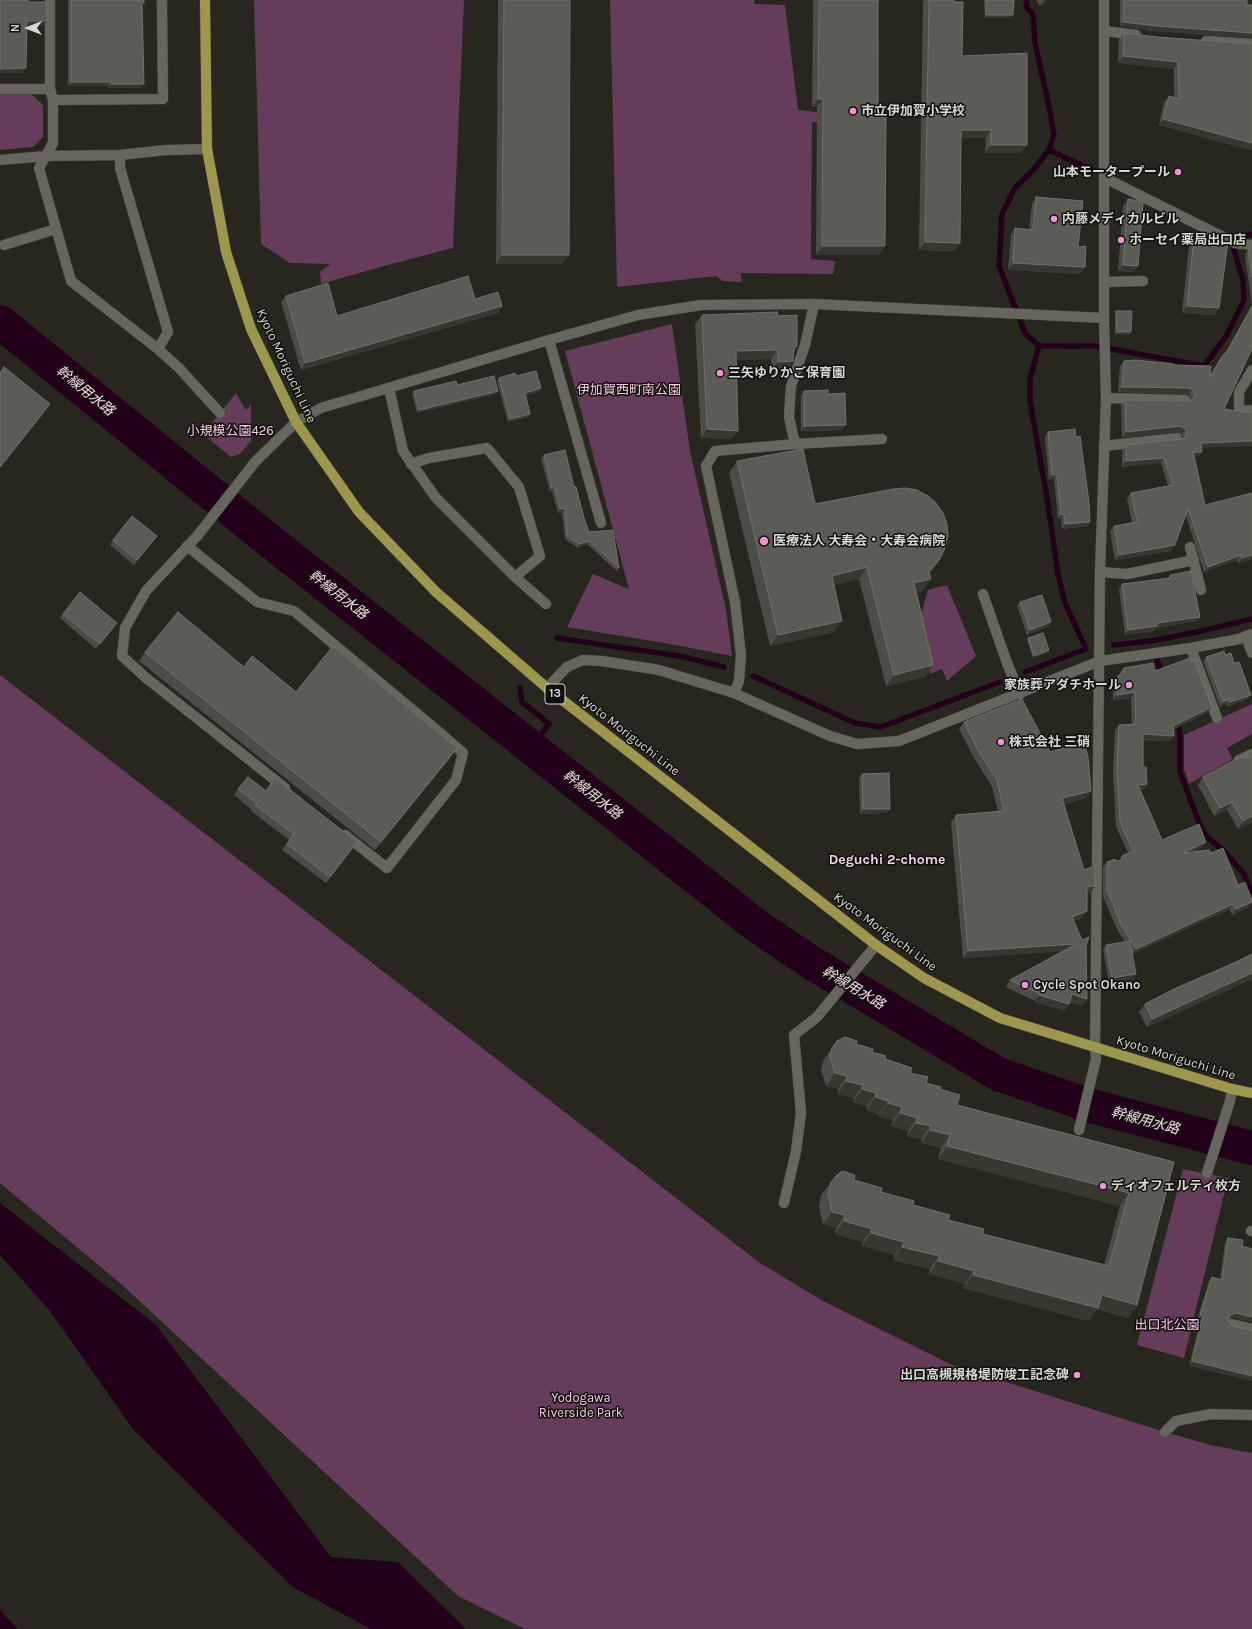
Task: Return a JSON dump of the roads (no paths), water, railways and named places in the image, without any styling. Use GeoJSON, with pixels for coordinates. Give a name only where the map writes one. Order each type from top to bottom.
{"type":"FeatureCollection","features":[{"type":"Feature","properties":{"kind":"main road","name":"Kyoto Moriguchi Line"},"geometry":{"type":"LineString","coordinates":[[205,0],[207,149],[226,252],[251,329],[296,422],[359,512],[436,592],[547,688],[876,944],[924,978],[1000,1018],[1232,1089],[1252,1093]]}},
{"type":"Feature","properties":{"kind":"street"},"geometry":{"type":"LineString","coordinates":[[50,0],[50,89],[52,100],[52,143],[39,168],[71,281],[158,349],[179,368],[220,413]]}},
{"type":"Feature","properties":{"kind":"street"},"geometry":{"type":"LineString","coordinates":[[52,100],[163,99],[162,0]]}},
{"type":"Feature","properties":{"kind":"street"},"geometry":{"type":"LineString","coordinates":[[1079,1130],[1096,1059],[1100,572],[1106,398],[1104,318],[1104,0]]}},
{"type":"Feature","properties":{"kind":"street"},"geometry":{"type":"LineString","coordinates":[[1105,31],[1146,36]]}},
{"type":"Feature","properties":{"kind":"street"},"geometry":{"type":"LineString","coordinates":[[1199,40],[1252,44]]}},
{"type":"Feature","properties":{"kind":"street"},"geometry":{"type":"LineString","coordinates":[[0,89],[50,89]]}},
{"type":"Feature","properties":{"kind":"street"},"geometry":{"type":"LineString","coordinates":[[0,160],[46,156],[120,155],[166,150],[207,149]]}},
{"type":"Feature","properties":{"kind":"street"},"geometry":{"type":"LineString","coordinates":[[120,155],[120,168],[168,332],[158,349]]}},
{"type":"Feature","properties":{"kind":"street"},"geometry":{"type":"LineString","coordinates":[[1105,178],[1235,243],[1252,245]]}},
{"type":"Feature","properties":{"kind":"street"},"geometry":{"type":"LineString","coordinates":[[4,245],[56,229]]}},
{"type":"Feature","properties":{"kind":"street"},"geometry":{"type":"LineString","coordinates":[[1105,282],[1143,281]]}},
{"type":"Feature","properties":{"kind":"street"},"geometry":{"type":"LineString","coordinates":[[294,795],[146,677],[122,656],[125,628],[146,591],[218,511],[255,462],[296,422],[321,408],[549,340],[638,315],[701,305],[814,304],[1104,318]]}},
{"type":"Feature","properties":{"kind":"street"},"geometry":{"type":"LineString","coordinates":[[795,444],[789,417],[791,386],[805,345],[814,304]]}},
{"type":"Feature","properties":{"kind":"street"},"geometry":{"type":"LineString","coordinates":[[549,340],[602,523]]}},
{"type":"Feature","properties":{"kind":"street"},"geometry":{"type":"LineString","coordinates":[[1252,370],[1239,392],[1239,408],[1246,411],[1252,410]]}},
{"type":"Feature","properties":{"kind":"street"},"geometry":{"type":"LineString","coordinates":[[389,388],[403,451],[411,464],[436,498],[515,577],[546,604]]}},
{"type":"Feature","properties":{"kind":"street"},"geometry":{"type":"LineString","coordinates":[[1106,398],[1185,400]]}},
{"type":"Feature","properties":{"kind":"street"},"geometry":{"type":"LineString","coordinates":[[1104,446],[1177,438]]}},
{"type":"Feature","properties":{"kind":"street"},"geometry":{"type":"LineString","coordinates":[[734,693],[739,681],[741,655],[735,602],[706,466],[715,451],[795,444],[882,439]]}},
{"type":"Feature","properties":{"kind":"street"},"geometry":{"type":"LineString","coordinates":[[411,464],[429,458],[487,448],[519,487],[540,556],[515,577]]}},
{"type":"Feature","properties":{"kind":"street"},"geometry":{"type":"LineString","coordinates":[[187,546],[257,602],[294,611],[463,753],[456,780],[388,868],[338,829]]}},
{"type":"Feature","properties":{"kind":"street"},"geometry":{"type":"LineString","coordinates":[[1190,547],[1201,590]]}},
{"type":"Feature","properties":{"kind":"street"},"geometry":{"type":"LineString","coordinates":[[1100,572],[1126,574],[1194,560]]}},
{"type":"Feature","properties":{"kind":"street"},"geometry":{"type":"LineString","coordinates":[[983,594],[1007,663],[1020,694]]}},
{"type":"Feature","properties":{"kind":"street"},"geometry":{"type":"LineString","coordinates":[[547,688],[567,667],[583,660],[602,661],[659,670],[734,693],[830,736],[857,744],[899,742],[1100,661],[1192,648],[1249,635],[1252,653]]}},
{"type":"Feature","properties":{"kind":"street"},"geometry":{"type":"LineString","coordinates":[[1192,648],[1217,718]]}},
{"type":"Feature","properties":{"kind":"street"},"geometry":{"type":"LineString","coordinates":[[1239,760],[1252,754]]}},
{"type":"Feature","properties":{"kind":"street"},"geometry":{"type":"LineString","coordinates":[[784,1203],[796,1151],[801,1113],[794,1035],[817,1017],[876,944]]}},
{"type":"Feature","properties":{"kind":"street"},"geometry":{"type":"LineString","coordinates":[[1207,1173],[1230,1100],[1232,1089]]}},
{"type":"Feature","properties":{"kind":"street"},"geometry":{"type":"LineString","coordinates":[[1231,1324],[1252,1329]]}},
{"type":"Feature","properties":{"kind":"street"},"geometry":{"type":"LineString","coordinates":[[1165,1432],[1176,1421],[1214,1414],[1252,1415]]}},
{"type":"Feature","properties":{"kind":"waterway"},"geometry":{"type":"LineString","coordinates":[[1026,0],[1027,8],[1033,15],[1035,43],[1054,135],[1049,150],[1034,169],[1015,188],[1002,214],[999,266],[1025,333],[1039,346],[1095,346],[1204,366],[1227,335],[1244,300],[1243,280],[1234,250]]}},
{"type":"Feature","properties":{"kind":"waterway"},"geometry":{"type":"LineString","coordinates":[[1049,150],[1094,171]]}},
{"type":"Feature","properties":{"kind":"waterway"},"geometry":{"type":"LineString","coordinates":[[1245,236],[1252,234]]}},
{"type":"Feature","properties":{"kind":"waterway","name":"幹線用水路"},"geometry":{"type":"LineString","coordinates":[[0,322],[261,534],[757,926],[812,963],[998,1074],[1091,1106],[1252,1148]]}},
{"type":"Feature","properties":{"kind":"waterway"},"geometry":{"type":"LineString","coordinates":[[1025,672],[1086,649],[1065,603],[1058,574],[1047,498],[1030,401],[1030,379],[1039,346]]}},
{"type":"Feature","properties":{"kind":"waterway"},"geometry":{"type":"LineString","coordinates":[[1114,645],[1151,641],[1252,619]]}},
{"type":"Feature","properties":{"kind":"waterway"},"geometry":{"type":"LineString","coordinates":[[557,638],[679,656],[724,667]]}},
{"type":"Feature","properties":{"kind":"waterway"},"geometry":{"type":"LineString","coordinates":[[1155,653],[1162,676]]}},
{"type":"Feature","properties":{"kind":"waterway"},"geometry":{"type":"LineString","coordinates":[[753,676],[855,723],[881,727],[1000,682]]}},
{"type":"Feature","properties":{"kind":"waterway"},"geometry":{"type":"LineString","coordinates":[[520,688],[522,702],[549,724],[531,747]]}},
{"type":"Feature","properties":{"kind":"waterway"},"geometry":{"type":"LineString","coordinates":[[1176,720],[1180,732],[1180,772],[1202,830],[1208,838],[1223,850],[1244,874],[1252,895]]}},
{"type":"Feature","properties":{"kind":"place","name":"市立伊加賀小学校"},"geometry":{"type":"Point","coordinates":[853,111]}},
{"type":"Feature","properties":{"kind":"place","name":"山本モータープール"},"geometry":{"type":"Point","coordinates":[1178,172]}},
{"type":"Feature","properties":{"kind":"place","name":"内藤メディカルビル"},"geometry":{"type":"Point","coordinates":[1054,219]}},
{"type":"Feature","properties":{"kind":"place","name":"ホーセイ薬局出口店"},"geometry":{"type":"Point","coordinates":[1121,240]}},
{"type":"Feature","properties":{"kind":"place","name":"三矢ゆりかご保育園"},"geometry":{"type":"Point","coordinates":[720,373]}},
{"type":"Feature","properties":{"kind":"place","name":"医療法人 大寿会・大寿会病院"},"geometry":{"type":"Point","coordinates":[764,541]}},
{"type":"Feature","properties":{"kind":"place","name":"家族葬アダチホール"},"geometry":{"type":"Point","coordinates":[1129,685]}},
{"type":"Feature","properties":{"kind":"place","name":"株式会社 三硝"},"geometry":{"type":"Point","coordinates":[1001,742]}},
{"type":"Feature","properties":{"kind":"place","name":"Cycle Spot Okano"},"geometry":{"type":"Point","coordinates":[1025,985]}},
{"type":"Feature","properties":{"kind":"place","name":"ディオフェルティ枚方"},"geometry":{"type":"Point","coordinates":[1103,1186]}},
{"type":"Feature","properties":{"kind":"place","name":"出口高槻規格堤防竣工記念碑"},"geometry":{"type":"Point","coordinates":[1077,1375]}},
{"type":"Feature","properties":{"kind":"district","name":"Deguchi 2-chome"},"geometry":{"type":"Point","coordinates":[887,860]}},
{"type":"Feature","properties":{"kind":"park label","name":"伊加賀西町南公園"},"geometry":{"type":"Point","coordinates":[629,390]}},
{"type":"Feature","properties":{"kind":"park label","name":"小規模公園426"},"geometry":{"type":"Point","coordinates":[230,431]}},
{"type":"Feature","properties":{"kind":"park label","name":"出口北公園"},"geometry":{"type":"Point","coordinates":[1167,1325]}},
{"type":"Feature","properties":{"kind":"park label","name":"Yodogawa Riverside Park"},"geometry":{"type":"Point","coordinates":[581,1406]}}]}
